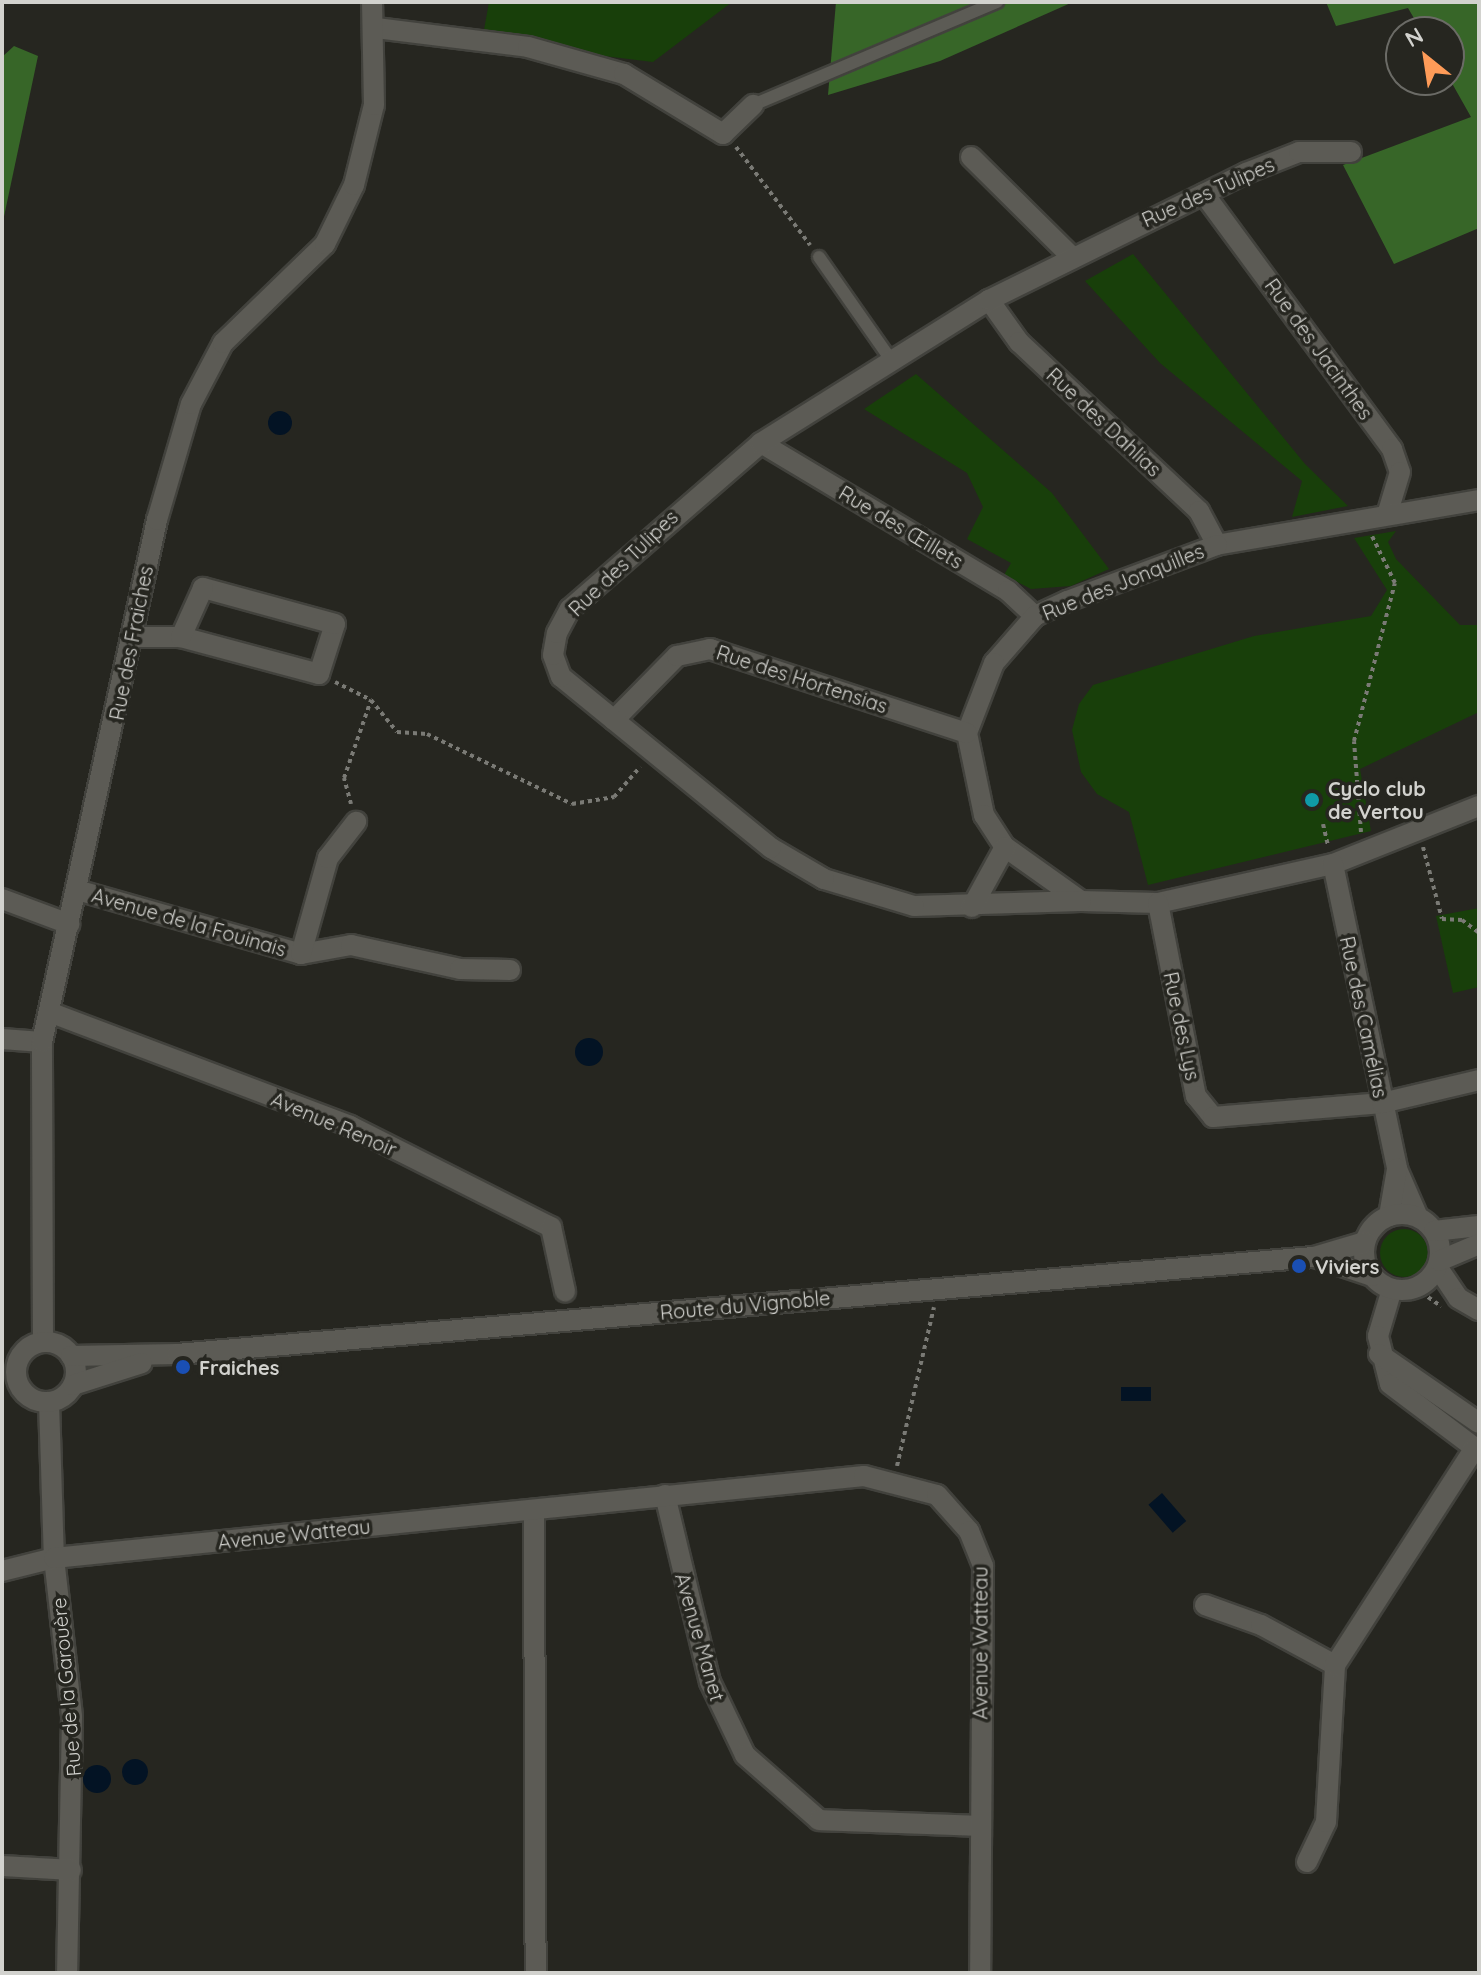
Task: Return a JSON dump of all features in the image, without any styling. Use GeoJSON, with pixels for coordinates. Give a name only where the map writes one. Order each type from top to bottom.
{"type":"FeatureCollection","features":[{"type":"Feature","properties":{"kind":"street","name":"Rue des Fraiches"},"geometry":{"type":"LineString","coordinates":[[43,1342],[42,1042],[136,637],[142,583],[191,404],[246,314],[325,244],[354,185],[374,105],[376,28],[372,2]]}},
{"type":"Feature","properties":{"kind":"street"},"geometry":{"type":"LineString","coordinates":[[376,28],[528,47],[624,74],[723,134],[753,105]]}},
{"type":"Feature","properties":{"kind":"street","name":"Rue des Tulipes"},"geometry":{"type":"LineString","coordinates":[[1081,901],[972,907],[914,906],[824,879],[771,848],[651,754],[561,677],[553,655],[557,633],[570,609],[761,443],[989,300],[1070,255],[1299,152],[1351,152]]}},
{"type":"Feature","properties":{"kind":"street"},"geometry":{"type":"LineString","coordinates":[[971,157],[1070,255]]}},
{"type":"Feature","properties":{"kind":"street","name":"Rue des Jacinthes"},"geometry":{"type":"LineString","coordinates":[[1204,194],[1392,449],[1400,472],[1378,517]]}},
{"type":"Feature","properties":{"kind":"street","name":"Rue des Dahlias"},"geometry":{"type":"LineString","coordinates":[[989,300],[1019,342],[1199,511],[1217,545]]}},
{"type":"Feature","properties":{"kind":"street","name":"Rue des Œillets"},"geometry":{"type":"LineString","coordinates":[[761,443],[1008,591],[1035,616]]}},
{"type":"Feature","properties":{"kind":"street","name":"Rue des Jonquilles"},"geometry":{"type":"LineString","coordinates":[[967,733],[994,663],[1035,616],[1217,545],[1479,500]]}},
{"type":"Feature","properties":{"kind":"street"},"geometry":{"type":"LineString","coordinates":[[136,637],[181,637],[319,674],[335,624],[203,588],[181,637]]}},
{"type":"Feature","properties":{"kind":"street","name":"Rue des Hortensias"},"geometry":{"type":"LineString","coordinates":[[614,720],[677,656],[710,649],[967,733]]}},
{"type":"Feature","properties":{"kind":"street"},"geometry":{"type":"LineString","coordinates":[[967,733],[984,815],[1005,847],[1081,901],[1158,903],[1333,864],[1416,834],[1479,806]]}},
{"type":"Feature","properties":{"kind":"street","name":"Avenue de la Fouinais"},"geometry":{"type":"LineString","coordinates":[[301,954],[328,858],[356,822]]}},
{"type":"Feature","properties":{"kind":"street"},"geometry":{"type":"LineString","coordinates":[[972,907],[1005,847]]}},
{"type":"Feature","properties":{"kind":"street","name":"Rue des Camélias"},"geometry":{"type":"LineString","coordinates":[[1333,864],[1397,1169],[1418,1217]]}},
{"type":"Feature","properties":{"kind":"street","name":"Avenue de la Fouinais"},"geometry":{"type":"LineString","coordinates":[[77,890],[301,954],[351,945],[460,969],[510,970]]}},
{"type":"Feature","properties":{"kind":"street"},"geometry":{"type":"LineString","coordinates":[[2,899],[69,924]]}},
{"type":"Feature","properties":{"kind":"street","name":"Rue des Lys"},"geometry":{"type":"LineString","coordinates":[[1158,903],[1204,1111],[1226,1120],[1382,1103]]}},
{"type":"Feature","properties":{"kind":"street","name":"Avenue Renoir"},"geometry":{"type":"LineString","coordinates":[[49,1012],[350,1126],[551,1227],[565,1291]]}},
{"type":"Feature","properties":{"kind":"street"},"geometry":{"type":"LineString","coordinates":[[2,1039],[42,1042]]}},
{"type":"Feature","properties":{"kind":"street"},"geometry":{"type":"LineString","coordinates":[[1382,1103],[1479,1080]]}},
{"type":"Feature","properties":{"kind":"street","name":"Rue des Camélias"},"geometry":{"type":"LineString","coordinates":[[1389,1216],[1397,1169]]}},
{"type":"Feature","properties":{"kind":"street"},"geometry":{"type":"LineString","coordinates":[[1479,1244],[1438,1264],[1415,1288],[1392,1289],[1372,1276],[1365,1242],[1389,1216],[1418,1217],[1434,1231],[1438,1264],[1458,1298],[1479,1310]]}},
{"type":"Feature","properties":{"kind":"street"},"geometry":{"type":"LineString","coordinates":[[1434,1231],[1479,1226]]}},
{"type":"Feature","properties":{"kind":"street","name":"Route du Vignoble"},"geometry":{"type":"LineString","coordinates":[[71,1356],[177,1354],[1314,1257],[1365,1242]]}},
{"type":"Feature","properties":{"kind":"street","name":"Route du Vignoble"},"geometry":{"type":"LineString","coordinates":[[1314,1257],[1372,1276]]}},
{"type":"Feature","properties":{"kind":"street"},"geometry":{"type":"LineString","coordinates":[[1307,1862],[1326,1822],[1335,1665],[1477,1450],[1390,1384],[1379,1354],[1392,1289]]}},
{"type":"Feature","properties":{"kind":"street"},"geometry":{"type":"LineString","coordinates":[[43,1342],[71,1356],[73,1385],[49,1402],[31,1398],[10,1381],[25,1352],[43,1342]]}},
{"type":"Feature","properties":{"kind":"street","name":"Route du Vignoble"},"geometry":{"type":"LineString","coordinates":[[73,1385],[177,1354]]}},
{"type":"Feature","properties":{"kind":"street"},"geometry":{"type":"LineString","coordinates":[[1379,1354],[1479,1423]]}},
{"type":"Feature","properties":{"kind":"street","name":"Rue de la Garouère"},"geometry":{"type":"LineString","coordinates":[[49,1402],[54,1558],[72,1717],[67,1973]]}},
{"type":"Feature","properties":{"kind":"street","name":"Avenue Watteau"},"geometry":{"type":"LineString","coordinates":[[2,1571],[54,1558],[665,1495],[895,1478],[937,1495],[969,1531],[983,1566],[980,1973]]}},
{"type":"Feature","properties":{"kind":"street","name":"Avenue Manet"},"geometry":{"type":"LineString","coordinates":[[665,1495],[710,1682],[745,1755],[819,1820],[979,1826]]}},
{"type":"Feature","properties":{"kind":"street"},"geometry":{"type":"LineString","coordinates":[[534,1510],[536,1973]]}},
{"type":"Feature","properties":{"kind":"street"},"geometry":{"type":"LineString","coordinates":[[1205,1605],[1261,1625],[1335,1665]]}},
{"type":"Feature","properties":{"kind":"street"},"geometry":{"type":"LineString","coordinates":[[2,1866],[71,1870]]}},
{"type":"Feature","properties":{"kind":"lane"},"geometry":{"type":"LineString","coordinates":[[753,105],[997,2]]}},
{"type":"Feature","properties":{"kind":"lane"},"geometry":{"type":"LineString","coordinates":[[819,257],[891,360]]}},
{"type":"Feature","properties":{"kind":"path"},"geometry":{"type":"LineString","coordinates":[[723,134],[819,257]]}},
{"type":"Feature","properties":{"kind":"path"},"geometry":{"type":"LineString","coordinates":[[1369,852],[1354,741],[1395,583],[1378,517]]}},
{"type":"Feature","properties":{"kind":"path"},"geometry":{"type":"LineString","coordinates":[[319,674],[371,700],[397,732],[427,734],[572,804],[614,797],[651,754]]}},
{"type":"Feature","properties":{"kind":"path"},"geometry":{"type":"LineString","coordinates":[[356,822],[344,778],[371,700]]}},
{"type":"Feature","properties":{"kind":"path"},"geometry":{"type":"LineString","coordinates":[[1416,834],[1442,919],[1462,920],[1479,933]]}},
{"type":"Feature","properties":{"kind":"path"},"geometry":{"type":"LineString","coordinates":[[895,1478],[935,1288]]}},
{"type":"Feature","properties":{"kind":"green space"},"geometry":{"type":"Polygon","coordinates":[[[489,2],[732,2],[653,62],[482,41],[489,2]]]}},
{"type":"Feature","properties":{"kind":"green space"},"geometry":{"type":"Polygon","coordinates":[[[836,2],[1073,2],[940,61],[828,95],[836,2]]]}},
{"type":"Feature","properties":{"kind":"green space"},"geometry":{"type":"Polygon","coordinates":[[[1326,2],[1479,2],[1479,228],[1394,264],[1343,165],[1471,117],[1459,96],[1465,96],[1465,16],[1413,16],[1408,8],[1336,26],[1326,2]]]}},
{"type":"Feature","properties":{"kind":"green space"},"geometry":{"type":"Polygon","coordinates":[[[14,46],[38,56],[2,226],[2,57],[14,46]]]}},
{"type":"Feature","properties":{"kind":"green space"},"geometry":{"type":"Polygon","coordinates":[[[1133,254],[1305,464],[1348,506],[1292,517],[1302,481],[1160,363],[1085,281],[1133,254]]]}},
{"type":"Feature","properties":{"kind":"green space"},"geometry":{"type":"Polygon","coordinates":[[[916,374],[1052,493],[1109,569],[1071,586],[1031,589],[1004,575],[1011,563],[967,539],[983,507],[967,473],[864,409],[916,374]]]}},
{"type":"Feature","properties":{"kind":"green space"},"geometry":{"type":"Polygon","coordinates":[[[1396,531],[1388,542],[1396,559],[1460,625],[1479,625],[1479,712],[1360,769],[1371,831],[1148,885],[1129,812],[1097,794],[1081,772],[1072,730],[1079,704],[1093,685],[1254,636],[1371,616],[1387,590],[1354,538],[1396,531]]]}},
{"type":"Feature","properties":{"kind":"green space"},"geometry":{"type":"Polygon","coordinates":[[[1479,908],[1479,987],[1453,993],[1436,916],[1479,908]]]}},
{"type":"Feature","properties":{"kind":"green space"},"geometry":{"type":"Polygon","coordinates":[[[1404,1229],[1413,1230],[1421,1236],[1427,1244],[1427,1262],[1421,1270],[1413,1276],[1404,1277],[1395,1276],[1387,1270],[1381,1262],[1380,1253],[1381,1244],[1387,1236],[1395,1230],[1404,1229]]]}},
{"type":"Feature","properties":{"kind":"water"},"geometry":{"type":"Polygon","coordinates":[[[280,411],[288,415],[292,423],[288,431],[280,435],[272,431],[268,423],[272,415],[280,411]]]}},
{"type":"Feature","properties":{"kind":"water"},"geometry":{"type":"Polygon","coordinates":[[[589,1038],[599,1042],[603,1052],[599,1062],[589,1066],[579,1062],[575,1052],[579,1042],[589,1038]]]}},
{"type":"Feature","properties":{"kind":"water"},"geometry":{"type":"Polygon","coordinates":[[[1121,1387],[1151,1387],[1151,1401],[1121,1401],[1121,1387]]]}},
{"type":"Feature","properties":{"kind":"water"},"geometry":{"type":"Polygon","coordinates":[[[1162,1493],[1186,1521],[1173,1533],[1148,1505],[1162,1493]]]}},
{"type":"Feature","properties":{"kind":"water"},"geometry":{"type":"Polygon","coordinates":[[[135,1759],[144,1763],[148,1772],[144,1781],[135,1785],[126,1781],[122,1772],[126,1763],[135,1759]]]}},
{"type":"Feature","properties":{"kind":"water"},"geometry":{"type":"Polygon","coordinates":[[[97,1765],[107,1769],[111,1779],[107,1789],[97,1793],[87,1789],[83,1779],[87,1769],[97,1765]]]}},
{"type":"Feature","properties":{"kind":"place","name":"Cyclo club de Vertou"},"geometry":{"type":"Point","coordinates":[1312,800]}},
{"type":"Feature","properties":{"kind":"place","name":"Viviers"},"geometry":{"type":"Point","coordinates":[1299,1266]}},
{"type":"Feature","properties":{"kind":"place","name":"Fraiches"},"geometry":{"type":"Point","coordinates":[183,1367]}}]}
